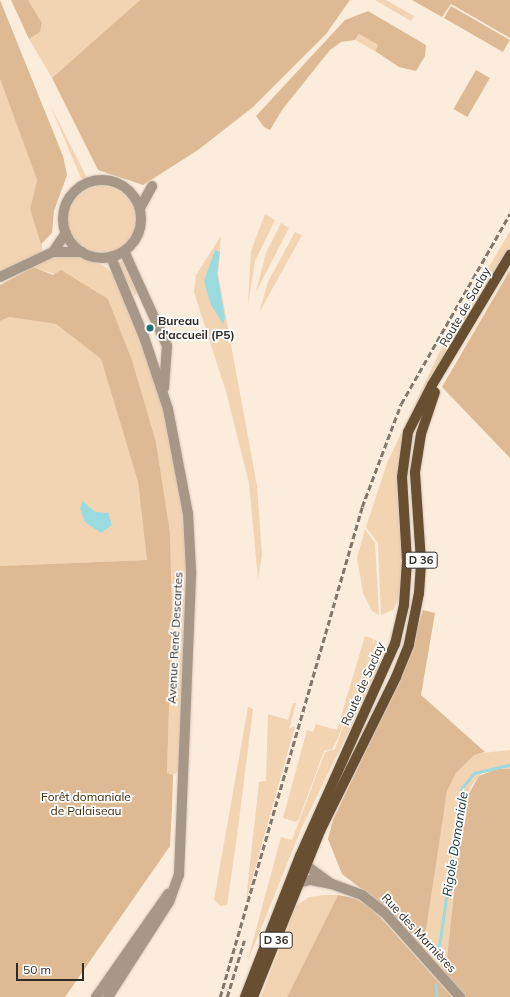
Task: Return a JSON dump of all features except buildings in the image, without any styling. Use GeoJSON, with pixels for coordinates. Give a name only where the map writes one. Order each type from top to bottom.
{"type":"FeatureCollection","features":[{"type":"Feature","properties":{"kind":"main road","name":"Route de Saclay"},"geometry":{"type":"LineString","coordinates":[[254,997],[299,883],[303,862],[396,644],[404,605],[407,561],[402,458],[408,432],[510,255]]}},
{"type":"Feature","properties":{"kind":"main road","name":"Route de Saclay"},"geometry":{"type":"LineString","coordinates":[[246,997],[288,885],[303,862],[396,677],[413,629],[421,561],[415,472],[426,414],[442,371]]}},
{"type":"Feature","properties":{"kind":"street"},"geometry":{"type":"LineString","coordinates":[[0,277],[53,252],[82,252],[96,258],[110,257],[124,251],[139,232],[140,208],[152,186],[127,190],[104,181],[78,189],[67,204],[64,218],[66,233],[82,252]]}},
{"type":"Feature","properties":{"kind":"street"},"geometry":{"type":"LineString","coordinates":[[127,190],[140,208]]}},
{"type":"Feature","properties":{"kind":"street"},"geometry":{"type":"LineString","coordinates":[[53,252],[66,233]]}},
{"type":"Feature","properties":{"kind":"street","name":"Avenue René Descartes"},"geometry":{"type":"LineString","coordinates":[[124,251],[167,346],[164,392]]}},
{"type":"Feature","properties":{"kind":"street","name":"Avenue René Descartes"},"geometry":{"type":"LineString","coordinates":[[108,997],[169,902],[181,865],[191,547],[178,448],[164,392],[110,257]]}},
{"type":"Feature","properties":{"kind":"street","name":"Rue des Marnières"},"geometry":{"type":"LineString","coordinates":[[303,862],[332,884]]}},
{"type":"Feature","properties":{"kind":"street","name":"Rue des Marnières"},"geometry":{"type":"LineString","coordinates":[[288,885],[311,880],[332,884],[362,895],[376,905],[460,997]]}},
{"type":"Feature","properties":{"kind":"street"},"geometry":{"type":"LineString","coordinates":[[96,997],[162,900],[175,887]]}},
{"type":"Feature","properties":{"kind":"shaded area"},"geometry":{"type":"Polygon","coordinates":[[[28,0],[140,0],[52,78],[29,39],[40,32],[42,23],[28,0]]]}},
{"type":"Feature","properties":{"kind":"shaded area"},"geometry":{"type":"Polygon","coordinates":[[[375,0],[386,0],[414,16],[411,21],[375,0]]]}},
{"type":"Feature","properties":{"kind":"shaded area"},"geometry":{"type":"Polygon","coordinates":[[[359,34],[378,45],[375,51],[356,40],[359,34]]]}},
{"type":"Feature","properties":{"kind":"shaded area"},"geometry":{"type":"Polygon","coordinates":[[[0,79],[37,180],[30,209],[42,243],[42,252],[0,272],[0,79]]]}},
{"type":"Feature","properties":{"kind":"shaded area"},"geometry":{"type":"Polygon","coordinates":[[[50,105],[86,176],[84,180],[81,178],[50,105]]]}},
{"type":"Feature","properties":{"kind":"shaded area"},"geometry":{"type":"Polygon","coordinates":[[[102,186],[115,189],[126,196],[133,207],[136,220],[133,233],[126,244],[115,251],[102,254],[89,251],[78,244],[71,233],[68,220],[71,207],[78,196],[89,189],[102,186]]]}},
{"type":"Feature","properties":{"kind":"shaded area"},"geometry":{"type":"Polygon","coordinates":[[[265,214],[275,220],[255,261],[248,305],[251,251],[265,214]]]}},
{"type":"Feature","properties":{"kind":"shaded area"},"geometry":{"type":"Polygon","coordinates":[[[281,223],[289,228],[256,292],[266,253],[281,223]]]}},
{"type":"Feature","properties":{"kind":"shaded area"},"geometry":{"type":"Polygon","coordinates":[[[510,231],[510,248],[405,435],[397,485],[403,569],[399,598],[393,610],[381,615],[378,543],[366,527],[387,463],[440,351],[510,231]]]}},
{"type":"Feature","properties":{"kind":"shaded area"},"geometry":{"type":"Polygon","coordinates":[[[295,232],[302,235],[259,313],[268,282],[295,232]]]}},
{"type":"Feature","properties":{"kind":"shaded area"},"geometry":{"type":"Polygon","coordinates":[[[221,236],[218,274],[257,486],[262,555],[258,579],[249,483],[227,395],[194,292],[196,275],[221,236]]]}},
{"type":"Feature","properties":{"kind":"shaded area"},"geometry":{"type":"Polygon","coordinates":[[[72,253],[104,266],[114,275],[139,333],[162,405],[182,508],[187,580],[181,769],[173,775],[167,773],[172,608],[170,532],[156,442],[132,360],[108,299],[75,281],[33,267],[58,254],[72,253]]]}},
{"type":"Feature","properties":{"kind":"shaded area"},"geometry":{"type":"Polygon","coordinates":[[[122,260],[137,292],[135,296],[118,264],[122,260]]]}},
{"type":"Feature","properties":{"kind":"shaded area"},"geometry":{"type":"Polygon","coordinates":[[[9,317],[56,324],[101,359],[138,482],[147,560],[0,566],[0,321],[9,317]]]}},
{"type":"Feature","properties":{"kind":"shaded area"},"geometry":{"type":"Polygon","coordinates":[[[365,529],[375,543],[379,615],[372,611],[363,593],[357,558],[365,529]]]}},
{"type":"Feature","properties":{"kind":"shaded area"},"geometry":{"type":"Polygon","coordinates":[[[365,636],[373,639],[373,645],[337,740],[332,749],[324,751],[299,819],[296,822],[283,818],[307,730],[313,732],[316,724],[337,730],[365,636]]]}},
{"type":"Feature","properties":{"kind":"shaded area"},"geometry":{"type":"Polygon","coordinates":[[[375,639],[381,648],[381,665],[302,827],[247,963],[281,837],[292,840],[325,752],[335,749],[375,639]]]}},
{"type":"Feature","properties":{"kind":"shaded area"},"geometry":{"type":"Polygon","coordinates":[[[293,703],[296,703],[289,729],[295,726],[246,901],[259,782],[266,781],[268,714],[288,720],[293,703]]]}},
{"type":"Feature","properties":{"kind":"shaded area"},"geometry":{"type":"Polygon","coordinates":[[[248,707],[253,709],[237,836],[227,905],[221,906],[214,900],[248,707]]]}},
{"type":"Feature","properties":{"kind":"shaded area"},"geometry":{"type":"Polygon","coordinates":[[[510,750],[510,769],[482,773],[472,785],[464,802],[445,975],[423,949],[429,888],[447,791],[456,773],[474,754],[510,750]]]}},
{"type":"Feature","properties":{"kind":"shaded area"},"geometry":{"type":"Polygon","coordinates":[[[338,895],[287,997],[261,997],[296,906],[309,897],[338,895]]]}},
{"type":"Feature","properties":{"kind":"green space"},"geometry":{"type":"Polygon","coordinates":[[[0,0],[63,156],[67,175],[54,211],[52,233],[41,244],[30,209],[37,180],[0,79],[0,0]]]}},
{"type":"Feature","properties":{"kind":"green space"},"geometry":{"type":"Polygon","coordinates":[[[11,0],[28,0],[42,23],[40,32],[29,39],[11,0]]]}},
{"type":"Feature","properties":{"kind":"green space"},"geometry":{"type":"Polygon","coordinates":[[[140,0],[350,0],[326,34],[253,107],[198,150],[143,185],[98,170],[52,78],[140,0]]]}},
{"type":"Feature","properties":{"kind":"green space"},"geometry":{"type":"Polygon","coordinates":[[[412,0],[510,0],[510,38],[451,4],[442,17],[412,0]]]}},
{"type":"Feature","properties":{"kind":"green space"},"geometry":{"type":"Polygon","coordinates":[[[451,6],[510,40],[503,52],[444,18],[451,6]]]}},
{"type":"Feature","properties":{"kind":"green space"},"geometry":{"type":"Polygon","coordinates":[[[368,11],[426,45],[425,56],[416,71],[399,67],[375,51],[378,45],[359,34],[355,40],[341,42],[330,50],[282,110],[270,130],[264,127],[256,116],[345,20],[368,11]]]}},
{"type":"Feature","properties":{"kind":"green space"},"geometry":{"type":"Polygon","coordinates":[[[476,70],[490,78],[467,117],[454,109],[476,70]]]}},
{"type":"Feature","properties":{"kind":"green space","name":"Forêt domaniale de Palaiseau"},"geometry":{"type":"Polygon","coordinates":[[[33,267],[53,275],[61,270],[108,299],[132,360],[156,442],[170,532],[172,608],[167,773],[173,775],[172,808],[170,846],[65,997],[0,997],[0,566],[147,560],[138,482],[101,359],[56,324],[9,317],[0,321],[0,285],[33,267]]]}},
{"type":"Feature","properties":{"kind":"green space"},"geometry":{"type":"Polygon","coordinates":[[[510,270],[510,458],[442,387],[510,270]]]}},
{"type":"Feature","properties":{"kind":"green space"},"geometry":{"type":"Polygon","coordinates":[[[423,610],[435,613],[421,695],[485,752],[474,755],[456,773],[447,791],[423,949],[363,890],[342,874],[328,839],[333,820],[399,680],[423,610]]]}},
{"type":"Feature","properties":{"kind":"green space"},"geometry":{"type":"Polygon","coordinates":[[[497,769],[510,769],[510,997],[464,997],[445,975],[464,802],[479,776],[497,769]]]}},
{"type":"Feature","properties":{"kind":"green space"},"geometry":{"type":"Polygon","coordinates":[[[338,895],[354,898],[372,908],[452,997],[287,997],[338,895]]]}},
{"type":"Feature","properties":{"kind":"water"},"geometry":{"type":"Polygon","coordinates":[[[215,250],[220,252],[217,273],[225,318],[223,324],[211,305],[204,281],[215,250]]]}},
{"type":"Feature","properties":{"kind":"water"},"geometry":{"type":"Polygon","coordinates":[[[83,501],[95,512],[108,513],[112,525],[101,533],[85,522],[80,508],[83,501]]]}},
{"type":"Feature","properties":{"kind":"waterway","name":"Rigole Domaniale"},"geometry":{"type":"LineString","coordinates":[[438,954],[462,788],[474,773],[510,765]]}},
{"type":"Feature","properties":{"kind":"waterway","name":"Rigole Domaniale"},"geometry":{"type":"LineString","coordinates":[[436,985],[437,997]]}},
{"type":"Feature","properties":{"kind":"railway"},"geometry":{"type":"LineString","coordinates":[[220,997],[362,507],[401,404],[510,214]]}},
{"type":"Feature","properties":{"kind":"railway"},"geometry":{"type":"LineString","coordinates":[[227,997],[244,941]]}},
{"type":"Feature","properties":{"kind":"place","name":"Bureau d'accueil (P5)"},"geometry":{"type":"Point","coordinates":[150,328]}}]}
